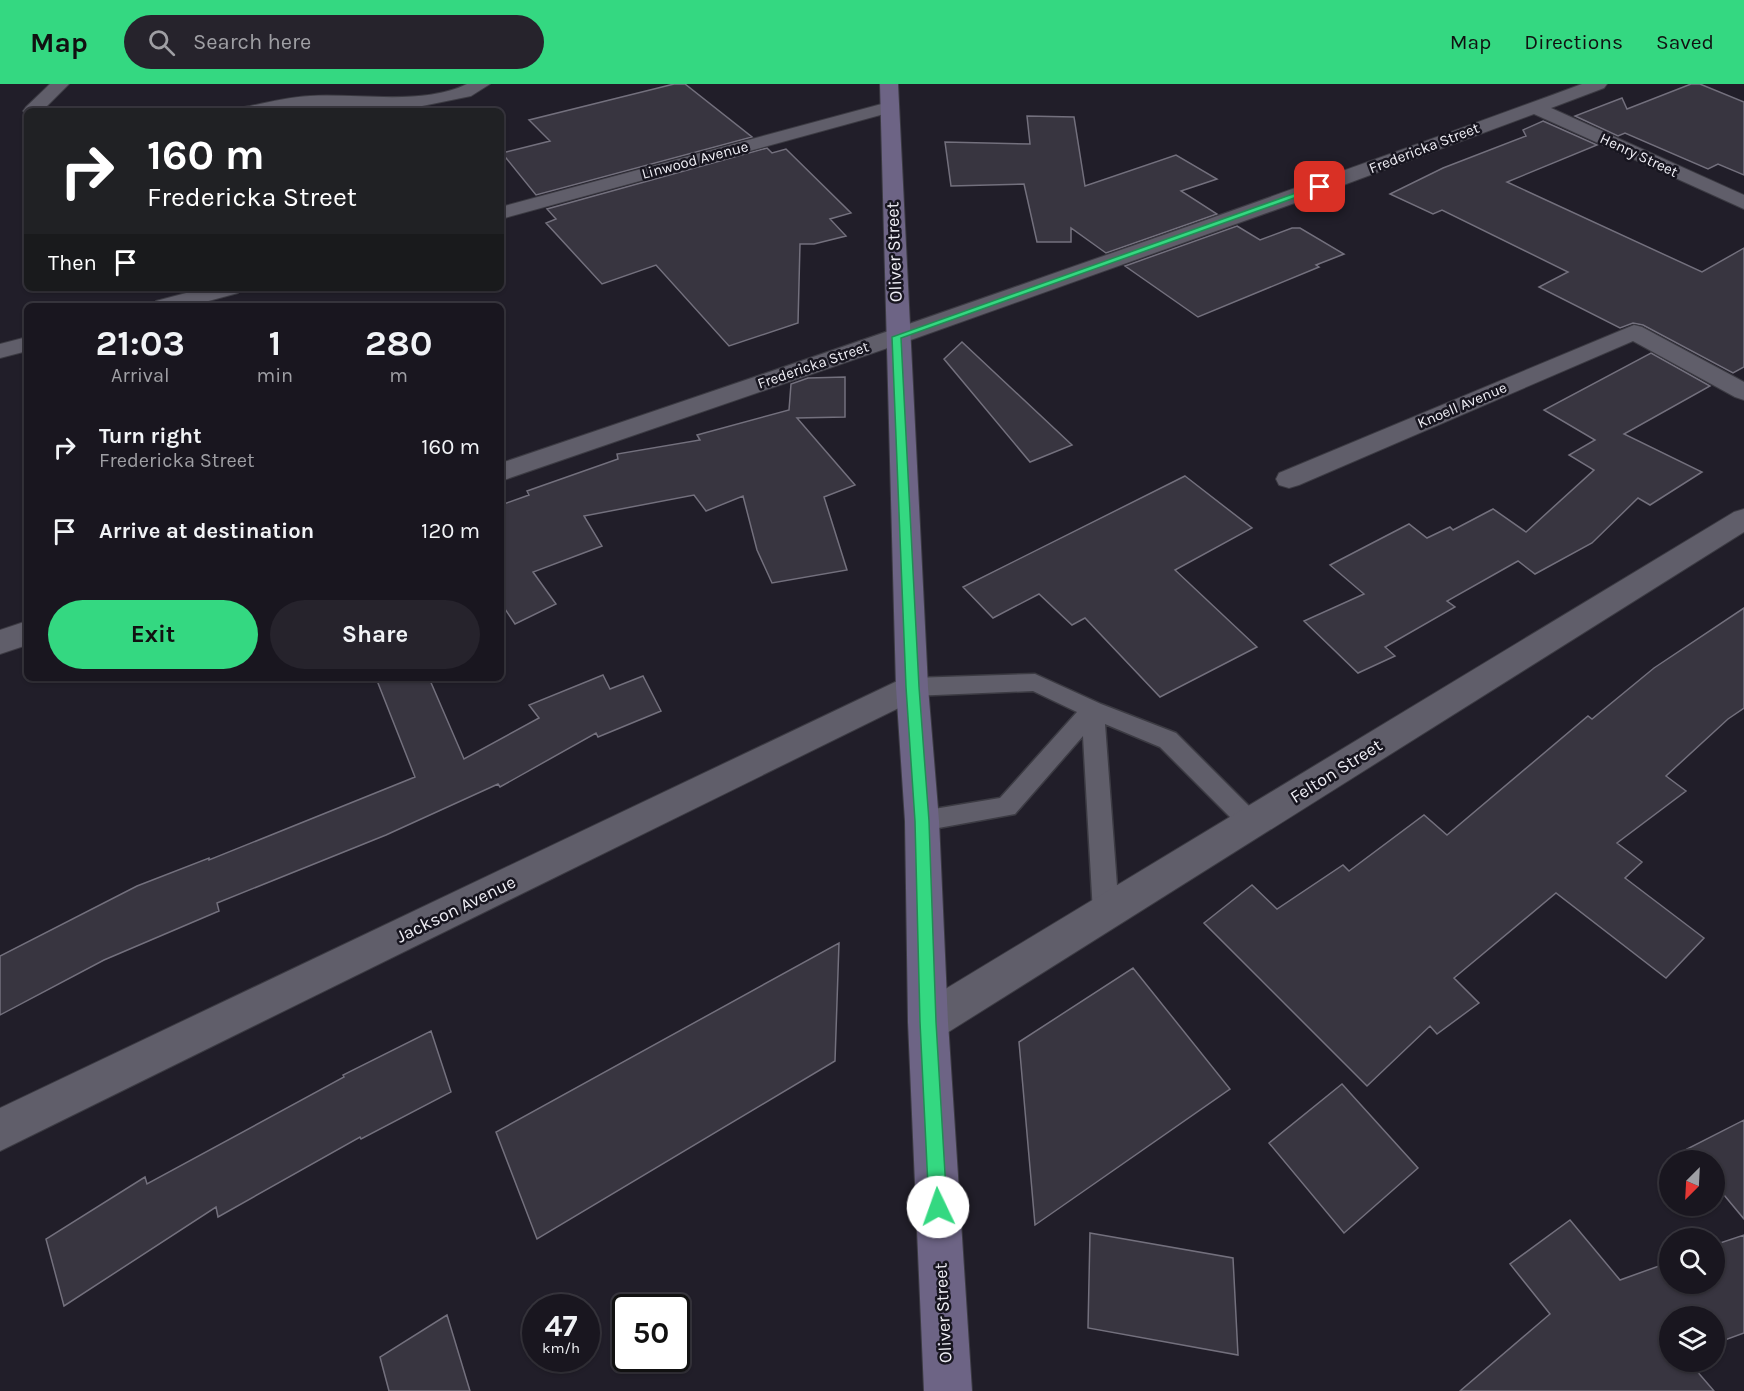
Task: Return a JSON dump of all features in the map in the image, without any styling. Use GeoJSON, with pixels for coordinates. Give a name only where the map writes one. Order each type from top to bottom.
{"type":"FeatureCollection","features":[{"type":"Feature","properties":{"kind":"main road","name":"Oliver Street"},"geometry":{"type":"LineString","coordinates":[[889,95],[912,687],[922,821],[928,1022],[948,1391]]}},
{"type":"Feature","properties":{"kind":"street"},"geometry":{"type":"LineString","coordinates":[[35,108],[60,84]]}},
{"type":"Feature","properties":{"kind":"street"},"geometry":{"type":"LineString","coordinates":[[267,108],[308,101],[429,100],[470,92],[481,84]]}},
{"type":"Feature","properties":{"kind":"street","name":"Fredericka Street"},"geometry":{"type":"LineString","coordinates":[[504,470],[897,337],[1288,199],[1598,84]]}},
{"type":"Feature","properties":{"kind":"street","name":"Linwood Avenue"},"geometry":{"type":"LineString","coordinates":[[504,212],[889,95]]}},
{"type":"Feature","properties":{"kind":"street","name":"Henry Street"},"geometry":{"type":"LineString","coordinates":[[1534,107],[1744,203]]}},
{"type":"Feature","properties":{"kind":"street"},"geometry":{"type":"LineString","coordinates":[[175,303],[219,291]]}},
{"type":"Feature","properties":{"kind":"street","name":"Knoell Avenue"},"geometry":{"type":"LineString","coordinates":[[1289,479],[1634,332],[1744,392]]}},
{"type":"Feature","properties":{"kind":"street"},"geometry":{"type":"LineString","coordinates":[[0,351],[24,345]]}},
{"type":"Feature","properties":{"kind":"street","name":"Felton Street"},"geometry":{"type":"LineString","coordinates":[[928,1022],[1744,519]]}},
{"type":"Feature","properties":{"kind":"street"},"geometry":{"type":"LineString","coordinates":[[0,642],[24,634]]}},
{"type":"Feature","properties":{"kind":"street","name":"Jackson Avenue"},"geometry":{"type":"LineString","coordinates":[[0,1130],[912,687]]}},
{"type":"Feature","properties":{"kind":"lane"},"geometry":{"type":"LineString","coordinates":[[912,687],[1035,682],[1093,710],[1168,740],[1251,823]]}},
{"type":"Feature","properties":{"kind":"lane"},"geometry":{"type":"LineString","coordinates":[[922,821],[1007,807],[1093,710]]}},
{"type":"Feature","properties":{"kind":"lane"},"geometry":{"type":"LineString","coordinates":[[1093,710],[1106,913]]}},
{"type":"Feature","properties":{"kind":"building"},"geometry":{"type":"Polygon","coordinates":[[[674,84],[685,84],[752,137],[536,195],[504,155],[504,152],[550,141],[529,120],[674,84]]]}},
{"type":"Feature","properties":{"kind":"building"},"geometry":{"type":"Polygon","coordinates":[[[1691,84],[1700,84],[1744,102],[1744,175],[1718,164],[1708,169],[1625,133],[1618,136],[1575,116],[1622,98],[1627,109],[1691,84]]]}},
{"type":"Feature","properties":{"kind":"building"},"geometry":{"type":"Polygon","coordinates":[[[1027,116],[1074,117],[1085,186],[1176,155],[1217,179],[1181,191],[1217,214],[1106,253],[1071,228],[1071,242],[1037,242],[1024,184],[951,186],[945,142],[1030,144],[1027,116]]]}},
{"type":"Feature","properties":{"kind":"building"},"geometry":{"type":"Polygon","coordinates":[[[1543,121],[1597,145],[1507,182],[1702,272],[1744,248],[1744,367],[1733,373],[1643,325],[1633,323],[1620,328],[1539,287],[1568,272],[1442,210],[1433,214],[1390,194],[1443,168],[1526,136],[1523,130],[1543,121]]]}},
{"type":"Feature","properties":{"kind":"building"},"geometry":{"type":"Polygon","coordinates":[[[767,148],[772,153],[786,149],[851,213],[830,219],[846,236],[814,244],[800,244],[798,323],[729,346],[656,265],[602,284],[546,223],[556,219],[547,209],[767,148]]]}},
{"type":"Feature","properties":{"kind":"building"},"geometry":{"type":"Polygon","coordinates":[[[1237,226],[1260,240],[1292,228],[1300,228],[1344,254],[1316,265],[1319,267],[1198,317],[1125,266],[1237,226]]]}},
{"type":"Feature","properties":{"kind":"building"},"geometry":{"type":"Polygon","coordinates":[[[962,342],[1072,445],[1030,462],[944,359],[962,342]]]}},
{"type":"Feature","properties":{"kind":"building"},"geometry":{"type":"Polygon","coordinates":[[[1651,353],[1710,386],[1624,434],[1702,472],[1650,505],[1638,498],[1592,543],[1535,574],[1518,561],[1447,601],[1455,607],[1385,647],[1395,656],[1358,673],[1304,621],[1364,594],[1330,565],[1409,524],[1427,538],[1450,527],[1453,530],[1493,509],[1526,532],[1594,470],[1569,455],[1595,440],[1544,410],[1651,353]]]}},
{"type":"Feature","properties":{"kind":"building"},"geometry":{"type":"Polygon","coordinates":[[[845,377],[845,417],[797,418],[855,485],[824,497],[847,570],[772,583],[757,550],[743,496],[706,511],[694,495],[584,516],[602,546],[533,572],[556,604],[515,624],[504,608],[504,504],[529,495],[527,491],[618,459],[617,454],[700,440],[697,435],[789,410],[791,384],[808,378],[845,377]]]}},
{"type":"Feature","properties":{"kind":"building"},"geometry":{"type":"Polygon","coordinates":[[[1185,476],[1252,528],[1175,570],[1257,647],[1160,697],[1085,618],[1072,625],[1039,594],[993,618],[963,587],[1185,476]]]}},
{"type":"Feature","properties":{"kind":"building"},"geometry":{"type":"Polygon","coordinates":[[[1744,608],[1744,708],[1728,719],[1666,776],[1686,791],[1617,843],[1642,862],[1625,878],[1704,938],[1666,978],[1556,893],[1454,978],[1479,1003],[1437,1034],[1430,1026],[1367,1086],[1204,923],[1252,885],[1277,909],[1343,865],[1349,871],[1424,815],[1447,835],[1588,716],[1592,719],[1654,668],[1744,608]]]}},
{"type":"Feature","properties":{"kind":"building"},"geometry":{"type":"Polygon","coordinates":[[[603,675],[610,689],[643,676],[661,711],[598,737],[596,733],[500,787],[498,784],[386,835],[217,903],[219,911],[104,960],[0,1015],[0,956],[137,886],[209,858],[209,860],[415,777],[377,681],[430,681],[464,759],[539,718],[529,705],[603,675]]]}},
{"type":"Feature","properties":{"kind":"building"},"geometry":{"type":"Polygon","coordinates":[[[839,943],[835,1061],[537,1239],[496,1132],[839,943]]]}},
{"type":"Feature","properties":{"kind":"building"},"geometry":{"type":"Polygon","coordinates":[[[1133,968],[1230,1089],[1035,1225],[1019,1042],[1133,968]]]}},
{"type":"Feature","properties":{"kind":"building"},"geometry":{"type":"Polygon","coordinates":[[[431,1031],[451,1092],[361,1139],[360,1137],[218,1217],[216,1207],[64,1306],[46,1239],[145,1177],[147,1184],[344,1077],[343,1075],[431,1031]]]}},
{"type":"Feature","properties":{"kind":"building"},"geometry":{"type":"Polygon","coordinates":[[[1342,1084],[1418,1168],[1344,1233],[1269,1143],[1342,1084]]]}},
{"type":"Feature","properties":{"kind":"building"},"geometry":{"type":"Polygon","coordinates":[[[1744,1120],[1744,1219],[1725,1196],[1725,1150],[1687,1149],[1744,1120]]]}},
{"type":"Feature","properties":{"kind":"building"},"geometry":{"type":"Polygon","coordinates":[[[1570,1220],[1620,1280],[1659,1266],[1659,1294],[1725,1294],[1725,1241],[1744,1235],[1744,1333],[1725,1340],[1725,1306],[1659,1306],[1659,1372],[1698,1372],[1714,1391],[1460,1391],[1550,1314],[1510,1264],[1570,1220]]]}},
{"type":"Feature","properties":{"kind":"building"},"geometry":{"type":"Polygon","coordinates":[[[1090,1233],[1233,1258],[1238,1355],[1088,1328],[1090,1233]]]}},
{"type":"Feature","properties":{"kind":"building"},"geometry":{"type":"Polygon","coordinates":[[[447,1315],[470,1391],[389,1391],[380,1357],[447,1315]]]}},
{"type":"Feature","properties":{"kind":"route"},"geometry":{"type":"LineString","coordinates":[[938,1207],[928,1022],[922,821],[912,687],[907,525],[897,337],[1320,187]]}}]}
